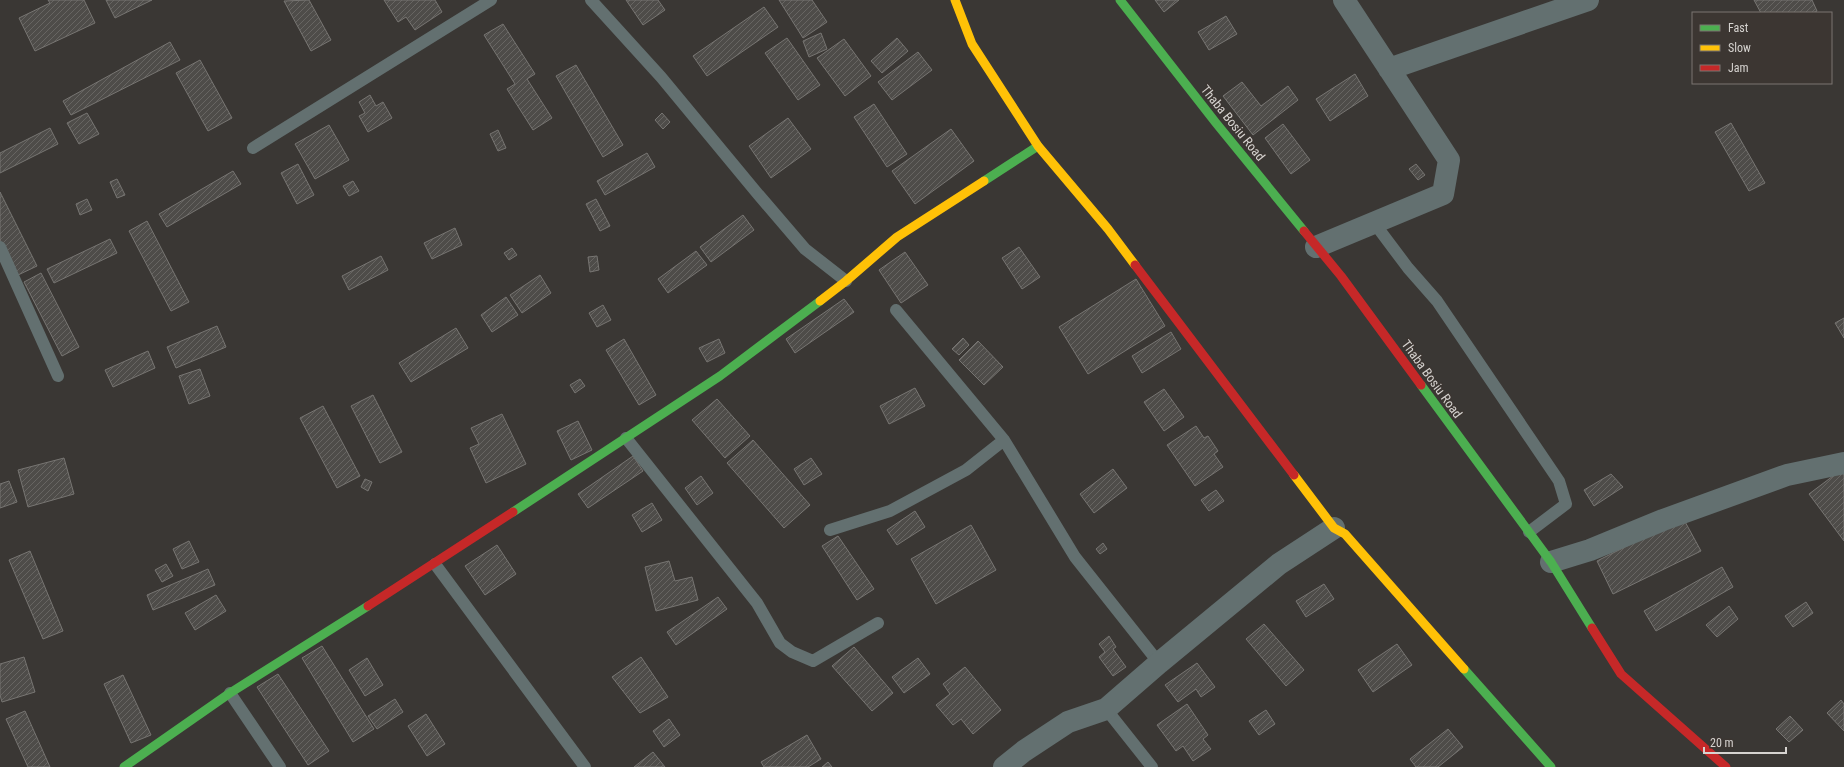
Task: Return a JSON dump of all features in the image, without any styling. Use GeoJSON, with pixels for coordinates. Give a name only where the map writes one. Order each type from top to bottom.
{"type":"FeatureCollection","features":[{"type":"Feature","properties":{"kind":"street"},"geometry":{"type":"LineString","coordinates":[[955,0],[972,44],[1038,146],[1108,229],[1334,528],[1345,534],[1551,767]]}},
{"type":"Feature","properties":{"kind":"street","name":"Thaba Bosiu Road"},"geometry":{"type":"LineString","coordinates":[[1120,0],[1216,124],[1341,276],[1551,562],[1622,674],[1720,760],[1726,767]]}},
{"type":"Feature","properties":{"kind":"street"},"geometry":{"type":"LineString","coordinates":[[1316,247],[1375,224],[1443,194],[1449,160],[1344,0]]}},
{"type":"Feature","properties":{"kind":"street"},"geometry":{"type":"LineString","coordinates":[[1389,69],[1588,0]]}},
{"type":"Feature","properties":{"kind":"street"},"geometry":{"type":"LineString","coordinates":[[124,767],[230,693],[435,564],[720,376],[846,282],[897,237],[1038,146]]}},
{"type":"Feature","properties":{"kind":"street"},"geometry":{"type":"LineString","coordinates":[[1551,562],[1590,550],[1663,520],[1787,475],[1844,463]]}},
{"type":"Feature","properties":{"kind":"street"},"geometry":{"type":"LineString","coordinates":[[1004,767],[1024,751],[1068,722],[1106,709],[1159,663],[1280,564],[1334,528]]}},
{"type":"Feature","properties":{"kind":"lane"},"geometry":{"type":"LineString","coordinates":[[253,148],[491,0]]}},
{"type":"Feature","properties":{"kind":"lane"},"geometry":{"type":"LineString","coordinates":[[591,0],[661,77],[756,193],[805,249],[846,282]]}},
{"type":"Feature","properties":{"kind":"lane"},"geometry":{"type":"LineString","coordinates":[[1375,224],[1408,268],[1437,301],[1559,482],[1566,504],[1529,532]]}},
{"type":"Feature","properties":{"kind":"lane"},"geometry":{"type":"LineString","coordinates":[[0,247],[58,376]]}},
{"type":"Feature","properties":{"kind":"lane"},"geometry":{"type":"LineString","coordinates":[[896,310],[1004,440],[1075,557],[1159,663]]}},
{"type":"Feature","properties":{"kind":"lane"},"geometry":{"type":"LineString","coordinates":[[626,438],[757,603],[780,643],[792,652],[813,661],[878,623]]}},
{"type":"Feature","properties":{"kind":"lane"},"geometry":{"type":"LineString","coordinates":[[830,530],[890,511],[966,470],[1004,440]]}},
{"type":"Feature","properties":{"kind":"lane"},"geometry":{"type":"LineString","coordinates":[[435,564],[585,767]]}},
{"type":"Feature","properties":{"kind":"lane"},"geometry":{"type":"LineString","coordinates":[[230,693],[280,767]]}},
{"type":"Feature","properties":{"kind":"lane"},"geometry":{"type":"LineString","coordinates":[[1106,709],[1152,767]]}},
{"type":"Feature","properties":{"kind":"building"},"geometry":{"type":"Polygon","coordinates":[[[48,0],[84,0],[95,23],[35,51],[19,18],[50,3],[48,0]]]}},
{"type":"Feature","properties":{"kind":"building"},"geometry":{"type":"Polygon","coordinates":[[[106,0],[152,0],[115,18],[106,0]]]}},
{"type":"Feature","properties":{"kind":"building"},"geometry":{"type":"Polygon","coordinates":[[[309,0],[331,40],[311,51],[284,1],[309,0]]]}},
{"type":"Feature","properties":{"kind":"building"},"geometry":{"type":"Polygon","coordinates":[[[384,0],[435,0],[442,12],[415,30],[406,17],[398,22],[384,0]]]}},
{"type":"Feature","properties":{"kind":"building"},"geometry":{"type":"Polygon","coordinates":[[[626,0],[658,0],[665,10],[643,25],[626,0]]]}},
{"type":"Feature","properties":{"kind":"building"},"geometry":{"type":"Polygon","coordinates":[[[779,0],[812,0],[827,22],[803,38],[779,0]]]}},
{"type":"Feature","properties":{"kind":"building"},"geometry":{"type":"Polygon","coordinates":[[[1155,0],[1179,0],[1164,12],[1155,0]]]}},
{"type":"Feature","properties":{"kind":"building"},"geometry":{"type":"Polygon","coordinates":[[[1754,0],[1812,0],[1817,11],[1815,12],[1760,12],[1754,0]]]}},
{"type":"Feature","properties":{"kind":"building"},"geometry":{"type":"Polygon","coordinates":[[[764,7],[778,27],[707,76],[693,56],[764,7]]]}},
{"type":"Feature","properties":{"kind":"building"},"geometry":{"type":"Polygon","coordinates":[[[1226,16],[1237,34],[1209,50],[1198,32],[1226,16]]]}},
{"type":"Feature","properties":{"kind":"building"},"geometry":{"type":"Polygon","coordinates":[[[503,24],[535,74],[527,79],[552,118],[533,130],[507,89],[515,84],[484,35],[503,24]]]}},
{"type":"Feature","properties":{"kind":"building"},"geometry":{"type":"Polygon","coordinates":[[[821,33],[827,49],[809,57],[803,41],[821,33]]]}},
{"type":"Feature","properties":{"kind":"building"},"geometry":{"type":"Polygon","coordinates":[[[787,38],[820,85],[798,100],[765,53],[787,38]]]}},
{"type":"Feature","properties":{"kind":"building"},"geometry":{"type":"Polygon","coordinates":[[[897,38],[908,51],[882,73],[871,61],[897,38]]]}},
{"type":"Feature","properties":{"kind":"building"},"geometry":{"type":"Polygon","coordinates":[[[844,39],[871,76],[845,96],[817,58],[844,39]]]}},
{"type":"Feature","properties":{"kind":"building"},"geometry":{"type":"Polygon","coordinates":[[[170,42],[180,60],[71,115],[63,101],[170,42]]]}},
{"type":"Feature","properties":{"kind":"building"},"geometry":{"type":"Polygon","coordinates":[[[918,52],[932,70],[892,100],[878,82],[918,52]]]}},
{"type":"Feature","properties":{"kind":"building"},"geometry":{"type":"Polygon","coordinates":[[[200,60],[232,118],[208,131],[176,73],[200,60]]]}},
{"type":"Feature","properties":{"kind":"building"},"geometry":{"type":"Polygon","coordinates":[[[576,65],[623,145],[603,157],[556,76],[576,65]]]}},
{"type":"Feature","properties":{"kind":"building"},"geometry":{"type":"Polygon","coordinates":[[[1355,74],[1368,96],[1330,121],[1316,99],[1355,74]]]}},
{"type":"Feature","properties":{"kind":"building"},"geometry":{"type":"Polygon","coordinates":[[[1242,82],[1261,106],[1288,86],[1298,100],[1253,135],[1223,96],[1242,82]]]}},
{"type":"Feature","properties":{"kind":"building"},"geometry":{"type":"Polygon","coordinates":[[[370,95],[376,106],[383,102],[392,118],[368,132],[359,116],[365,113],[359,102],[370,95]]]}},
{"type":"Feature","properties":{"kind":"building"},"geometry":{"type":"Polygon","coordinates":[[[874,104],[907,154],[887,167],[854,117],[874,104]]]}},
{"type":"Feature","properties":{"kind":"building"},"geometry":{"type":"Polygon","coordinates":[[[87,113],[99,134],[79,144],[67,123],[87,113]]]}},
{"type":"Feature","properties":{"kind":"building"},"geometry":{"type":"Polygon","coordinates":[[[662,113],[670,122],[663,129],[655,120],[662,113]]]}},
{"type":"Feature","properties":{"kind":"building"},"geometry":{"type":"Polygon","coordinates":[[[788,118],[811,149],[771,178],[749,146],[788,118]]]}},
{"type":"Feature","properties":{"kind":"building"},"geometry":{"type":"Polygon","coordinates":[[[1731,123],[1765,183],[1749,191],[1715,132],[1731,123]]]}},
{"type":"Feature","properties":{"kind":"building"},"geometry":{"type":"Polygon","coordinates":[[[1283,124],[1310,160],[1291,174],[1265,138],[1283,124]]]}},
{"type":"Feature","properties":{"kind":"building"},"geometry":{"type":"Polygon","coordinates":[[[329,125],[349,160],[315,179],[295,144],[329,125]]]}},
{"type":"Feature","properties":{"kind":"building"},"geometry":{"type":"Polygon","coordinates":[[[50,128],[58,144],[0,173],[0,153],[50,128]]]}},
{"type":"Feature","properties":{"kind":"building"},"geometry":{"type":"Polygon","coordinates":[[[951,129],[974,161],[915,204],[892,171],[951,129]]]}},
{"type":"Feature","properties":{"kind":"building"},"geometry":{"type":"Polygon","coordinates":[[[498,130],[506,148],[498,151],[490,134],[498,130]]]}},
{"type":"Feature","properties":{"kind":"building"},"geometry":{"type":"Polygon","coordinates":[[[647,153],[655,167],[605,195],[597,181],[647,153]]]}},
{"type":"Feature","properties":{"kind":"building"},"geometry":{"type":"Polygon","coordinates":[[[298,164],[314,195],[297,204],[281,173],[298,164]]]}},
{"type":"Feature","properties":{"kind":"building"},"geometry":{"type":"Polygon","coordinates":[[[1416,164],[1425,175],[1418,180],[1409,169],[1416,164]]]}},
{"type":"Feature","properties":{"kind":"building"},"geometry":{"type":"Polygon","coordinates":[[[233,171],[241,184],[167,227],[159,214],[233,171]]]}},
{"type":"Feature","properties":{"kind":"building"},"geometry":{"type":"Polygon","coordinates":[[[117,179],[125,195],[117,198],[110,182],[117,179]]]}},
{"type":"Feature","properties":{"kind":"building"},"geometry":{"type":"Polygon","coordinates":[[[353,181],[359,191],[349,196],[343,186],[353,181]]]}},
{"type":"Feature","properties":{"kind":"building"},"geometry":{"type":"Polygon","coordinates":[[[0,192],[37,266],[18,275],[0,240],[0,192]]]}},
{"type":"Feature","properties":{"kind":"building"},"geometry":{"type":"Polygon","coordinates":[[[87,199],[92,210],[80,215],[76,204],[87,199]]]}},
{"type":"Feature","properties":{"kind":"building"},"geometry":{"type":"Polygon","coordinates":[[[596,199],[610,226],[600,231],[586,204],[596,199]]]}},
{"type":"Feature","properties":{"kind":"building"},"geometry":{"type":"Polygon","coordinates":[[[743,215],[754,230],[711,262],[700,247],[743,215]]]}},
{"type":"Feature","properties":{"kind":"building"},"geometry":{"type":"Polygon","coordinates":[[[147,221],[189,302],[171,311],[129,231],[147,221]]]}},
{"type":"Feature","properties":{"kind":"building"},"geometry":{"type":"Polygon","coordinates":[[[455,228],[462,245],[432,259],[424,243],[455,228]]]}},
{"type":"Feature","properties":{"kind":"building"},"geometry":{"type":"Polygon","coordinates":[[[110,239],[117,253],[54,283],[47,269],[110,239]]]}},
{"type":"Feature","properties":{"kind":"building"},"geometry":{"type":"Polygon","coordinates":[[[1019,247],[1040,277],[1022,289],[1002,258],[1019,247]]]}},
{"type":"Feature","properties":{"kind":"building"},"geometry":{"type":"Polygon","coordinates":[[[512,248],[517,255],[509,260],[504,253],[512,248]]]}},
{"type":"Feature","properties":{"kind":"building"},"geometry":{"type":"Polygon","coordinates":[[[696,251],[707,265],[668,293],[658,279],[696,251]]]}},
{"type":"Feature","properties":{"kind":"building"},"geometry":{"type":"Polygon","coordinates":[[[905,252],[928,285],[901,303],[879,270],[905,252]]]}},
{"type":"Feature","properties":{"kind":"building"},"geometry":{"type":"Polygon","coordinates":[[[381,256],[388,270],[349,290],[342,276],[381,256]]]}},
{"type":"Feature","properties":{"kind":"building"},"geometry":{"type":"Polygon","coordinates":[[[597,256],[599,270],[590,272],[588,257],[597,256]]]}},
{"type":"Feature","properties":{"kind":"building"},"geometry":{"type":"Polygon","coordinates":[[[41,273],[79,347],[62,356],[24,282],[41,273]]]}},
{"type":"Feature","properties":{"kind":"building"},"geometry":{"type":"Polygon","coordinates":[[[540,275],[551,293],[522,313],[510,295],[540,275]]]}},
{"type":"Feature","properties":{"kind":"building"},"geometry":{"type":"Polygon","coordinates":[[[1136,279],[1165,326],[1088,374],[1059,327],[1136,279]]]}},
{"type":"Feature","properties":{"kind":"building"},"geometry":{"type":"Polygon","coordinates":[[[506,297],[518,315],[492,332],[481,315],[506,297]]]}},
{"type":"Feature","properties":{"kind":"building"},"geometry":{"type":"Polygon","coordinates":[[[844,299],[854,312],[795,353],[786,339],[844,299]]]}},
{"type":"Feature","properties":{"kind":"building"},"geometry":{"type":"Polygon","coordinates":[[[603,305],[611,320],[597,327],[589,313],[603,305]]]}},
{"type":"Feature","properties":{"kind":"building"},"geometry":{"type":"Polygon","coordinates":[[[1844,318],[1844,338],[1835,323],[1844,318]]]}},
{"type":"Feature","properties":{"kind":"building"},"geometry":{"type":"Polygon","coordinates":[[[217,326],[226,347],[176,368],[167,347],[217,326]]]}},
{"type":"Feature","properties":{"kind":"building"},"geometry":{"type":"Polygon","coordinates":[[[456,328],[468,348],[411,382],[399,363],[456,328]]]}},
{"type":"Feature","properties":{"kind":"building"},"geometry":{"type":"Polygon","coordinates":[[[1171,332],[1181,349],[1142,373],[1132,356],[1171,332]]]}},
{"type":"Feature","properties":{"kind":"building"},"geometry":{"type":"Polygon","coordinates":[[[963,338],[969,345],[959,355],[952,349],[963,338]]]}},
{"type":"Feature","properties":{"kind":"building"},"geometry":{"type":"Polygon","coordinates":[[[624,339],[656,395],[639,405],[606,350],[624,339]]]}},
{"type":"Feature","properties":{"kind":"building"},"geometry":{"type":"Polygon","coordinates":[[[719,339],[725,353],[707,362],[699,348],[719,339]]]}},
{"type":"Feature","properties":{"kind":"building"},"geometry":{"type":"Polygon","coordinates":[[[978,341],[1003,367],[984,385],[959,360],[978,341]]]}},
{"type":"Feature","properties":{"kind":"building"},"geometry":{"type":"Polygon","coordinates":[[[148,351],[155,368],[113,387],[105,370],[148,351]]]}},
{"type":"Feature","properties":{"kind":"building"},"geometry":{"type":"Polygon","coordinates":[[[200,369],[210,396],[189,404],[179,376],[200,369]]]}},
{"type":"Feature","properties":{"kind":"building"},"geometry":{"type":"Polygon","coordinates":[[[580,379],[585,386],[575,393],[570,385],[580,379]]]}},
{"type":"Feature","properties":{"kind":"building"},"geometry":{"type":"Polygon","coordinates":[[[915,388],[925,406],[889,424],[880,406],[915,388]]]}},
{"type":"Feature","properties":{"kind":"building"},"geometry":{"type":"Polygon","coordinates":[[[1164,389],[1184,417],[1164,431],[1144,402],[1164,389]]]}},
{"type":"Feature","properties":{"kind":"building"},"geometry":{"type":"Polygon","coordinates":[[[373,395],[402,452],[380,463],[351,406],[373,395]]]}},
{"type":"Feature","properties":{"kind":"building"},"geometry":{"type":"Polygon","coordinates":[[[717,399],[750,436],[725,458],[692,420],[717,399]]]}},
{"type":"Feature","properties":{"kind":"building"},"geometry":{"type":"Polygon","coordinates":[[[323,406],[360,476],[337,488],[300,418],[323,406]]]}},
{"type":"Feature","properties":{"kind":"building"},"geometry":{"type":"Polygon","coordinates":[[[502,414],[526,464],[486,483],[470,448],[479,444],[471,428],[502,414]]]}},
{"type":"Feature","properties":{"kind":"building"},"geometry":{"type":"Polygon","coordinates":[[[578,421],[592,450],[571,460],[557,431],[578,421]]]}},
{"type":"Feature","properties":{"kind":"building"},"geometry":{"type":"Polygon","coordinates":[[[1196,426],[1204,438],[1208,436],[1218,451],[1214,454],[1223,467],[1195,486],[1167,445],[1196,426]]]}},
{"type":"Feature","properties":{"kind":"building"},"geometry":{"type":"Polygon","coordinates":[[[753,440],[810,505],[784,528],[727,463],[753,440]]]}},
{"type":"Feature","properties":{"kind":"building"},"geometry":{"type":"Polygon","coordinates":[[[633,456],[643,471],[588,508],[578,494],[633,456]]]}},
{"type":"Feature","properties":{"kind":"building"},"geometry":{"type":"Polygon","coordinates":[[[64,458],[74,494],[28,507],[18,470],[64,458]]]}},
{"type":"Feature","properties":{"kind":"building"},"geometry":{"type":"Polygon","coordinates":[[[811,458],[822,474],[804,485],[794,469],[811,458]]]}},
{"type":"Feature","properties":{"kind":"building"},"geometry":{"type":"Polygon","coordinates":[[[1113,469],[1127,488],[1094,513],[1080,494],[1113,469]]]}},
{"type":"Feature","properties":{"kind":"building"},"geometry":{"type":"Polygon","coordinates":[[[1841,470],[1844,475],[1844,541],[1809,494],[1841,470]]]}},
{"type":"Feature","properties":{"kind":"building"},"geometry":{"type":"Polygon","coordinates":[[[1611,474],[1623,487],[1594,506],[1584,490],[1611,474]]]}},
{"type":"Feature","properties":{"kind":"building"},"geometry":{"type":"Polygon","coordinates":[[[701,476],[713,493],[697,505],[685,488],[701,476]]]}},
{"type":"Feature","properties":{"kind":"building"},"geometry":{"type":"Polygon","coordinates":[[[365,479],[372,482],[368,491],[361,487],[365,479]]]}},
{"type":"Feature","properties":{"kind":"building"},"geometry":{"type":"Polygon","coordinates":[[[9,481],[17,502],[0,508],[0,484],[9,481]]]}},
{"type":"Feature","properties":{"kind":"building"},"geometry":{"type":"Polygon","coordinates":[[[1216,490],[1224,501],[1209,511],[1201,500],[1216,490]]]}},
{"type":"Feature","properties":{"kind":"building"},"geometry":{"type":"Polygon","coordinates":[[[652,503],[662,520],[642,532],[632,515],[652,503]]]}},
{"type":"Feature","properties":{"kind":"building"},"geometry":{"type":"Polygon","coordinates":[[[915,511],[925,527],[897,545],[887,530],[915,511]]]}},
{"type":"Feature","properties":{"kind":"building"},"geometry":{"type":"Polygon","coordinates":[[[1683,518],[1701,551],[1613,594],[1597,561],[1683,518]]]}},
{"type":"Feature","properties":{"kind":"building"},"geometry":{"type":"Polygon","coordinates":[[[971,525],[996,570],[936,604],[911,559],[971,525]]]}},
{"type":"Feature","properties":{"kind":"building"},"geometry":{"type":"Polygon","coordinates":[[[838,536],[874,589],[857,600],[822,546],[838,536]]]}},
{"type":"Feature","properties":{"kind":"building"},"geometry":{"type":"Polygon","coordinates":[[[189,541],[199,562],[182,569],[173,549],[189,541]]]}},
{"type":"Feature","properties":{"kind":"building"},"geometry":{"type":"Polygon","coordinates":[[[1103,543],[1107,549],[1100,554],[1096,549],[1103,543]]]}},
{"type":"Feature","properties":{"kind":"building"},"geometry":{"type":"Polygon","coordinates":[[[497,545],[516,574],[485,595],[465,566],[497,545]]]}},
{"type":"Feature","properties":{"kind":"building"},"geometry":{"type":"Polygon","coordinates":[[[30,551],[63,631],[43,639],[9,560],[30,551]]]}},
{"type":"Feature","properties":{"kind":"building"},"geometry":{"type":"Polygon","coordinates":[[[669,561],[675,581],[692,577],[698,600],[656,611],[645,567],[669,561]]]}},
{"type":"Feature","properties":{"kind":"building"},"geometry":{"type":"Polygon","coordinates":[[[166,564],[173,576],[162,582],[155,570],[166,564]]]}},
{"type":"Feature","properties":{"kind":"building"},"geometry":{"type":"Polygon","coordinates":[[[1722,567],[1733,587],[1656,631],[1644,611],[1722,567]]]}},
{"type":"Feature","properties":{"kind":"building"},"geometry":{"type":"Polygon","coordinates":[[[208,569],[215,585],[153,610],[147,595],[208,569]]]}},
{"type":"Feature","properties":{"kind":"building"},"geometry":{"type":"Polygon","coordinates":[[[1324,584],[1334,599],[1306,617],[1296,601],[1324,584]]]}},
{"type":"Feature","properties":{"kind":"building"},"geometry":{"type":"Polygon","coordinates":[[[216,595],[226,611],[195,630],[185,613],[216,595]]]}},
{"type":"Feature","properties":{"kind":"building"},"geometry":{"type":"Polygon","coordinates":[[[718,597],[727,609],[676,645],[667,632],[718,597]]]}},
{"type":"Feature","properties":{"kind":"building"},"geometry":{"type":"Polygon","coordinates":[[[1806,602],[1813,613],[1793,627],[1785,616],[1806,602]]]}},
{"type":"Feature","properties":{"kind":"building"},"geometry":{"type":"Polygon","coordinates":[[[1729,606],[1738,619],[1717,637],[1706,625],[1729,606]]]}},
{"type":"Feature","properties":{"kind":"building"},"geometry":{"type":"Polygon","coordinates":[[[1264,624],[1304,670],[1286,686],[1246,639],[1264,624]]]}},
{"type":"Feature","properties":{"kind":"building"},"geometry":{"type":"Polygon","coordinates":[[[1109,636],[1116,647],[1113,649],[1126,667],[1113,676],[1099,657],[1105,652],[1099,644],[1109,636]]]}},
{"type":"Feature","properties":{"kind":"building"},"geometry":{"type":"Polygon","coordinates":[[[1397,644],[1412,665],[1373,692],[1358,670],[1397,644]]]}},
{"type":"Feature","properties":{"kind":"building"},"geometry":{"type":"Polygon","coordinates":[[[322,646],[374,729],[353,742],[302,658],[322,646]]]}},
{"type":"Feature","properties":{"kind":"building"},"geometry":{"type":"Polygon","coordinates":[[[854,647],[893,693],[872,711],[832,666],[854,647]]]}},
{"type":"Feature","properties":{"kind":"building"},"geometry":{"type":"Polygon","coordinates":[[[24,657],[35,692],[2,702],[0,695],[0,664],[24,657]]]}},
{"type":"Feature","properties":{"kind":"building"},"geometry":{"type":"Polygon","coordinates":[[[641,657],[668,697],[640,713],[612,677],[641,657]]]}},
{"type":"Feature","properties":{"kind":"building"},"geometry":{"type":"Polygon","coordinates":[[[367,658],[383,685],[365,696],[349,670],[367,658]]]}},
{"type":"Feature","properties":{"kind":"building"},"geometry":{"type":"Polygon","coordinates":[[[918,658],[930,674],[904,693],[892,677],[918,658]]]}},
{"type":"Feature","properties":{"kind":"building"},"geometry":{"type":"Polygon","coordinates":[[[1197,663],[1215,687],[1201,697],[1196,689],[1178,702],[1165,685],[1197,663]]]}},
{"type":"Feature","properties":{"kind":"building"},"geometry":{"type":"Polygon","coordinates":[[[965,667],[1001,710],[973,734],[961,719],[953,725],[936,705],[950,694],[943,684],[965,667]]]}},
{"type":"Feature","properties":{"kind":"building"},"geometry":{"type":"Polygon","coordinates":[[[278,674],[329,751],[308,765],[257,687],[278,674]]]}},
{"type":"Feature","properties":{"kind":"building"},"geometry":{"type":"Polygon","coordinates":[[[123,675],[151,735],[131,743],[104,684],[123,675]]]}},
{"type":"Feature","properties":{"kind":"building"},"geometry":{"type":"Polygon","coordinates":[[[395,699],[403,712],[377,729],[368,716],[395,699]]]}},
{"type":"Feature","properties":{"kind":"building"},"geometry":{"type":"Polygon","coordinates":[[[1841,700],[1844,704],[1844,731],[1827,713],[1841,700]]]}},
{"type":"Feature","properties":{"kind":"building"},"geometry":{"type":"Polygon","coordinates":[[[1187,704],[1208,735],[1203,739],[1211,749],[1193,761],[1183,746],[1176,751],[1157,725],[1187,704]]]}},
{"type":"Feature","properties":{"kind":"building"},"geometry":{"type":"Polygon","coordinates":[[[1266,710],[1275,724],[1259,735],[1249,721],[1266,710]]]}},
{"type":"Feature","properties":{"kind":"building"},"geometry":{"type":"Polygon","coordinates":[[[25,711],[50,767],[28,767],[6,719],[25,711]]]}},
{"type":"Feature","properties":{"kind":"building"},"geometry":{"type":"Polygon","coordinates":[[[426,714],[445,744],[427,756],[408,726],[426,714]]]}},
{"type":"Feature","properties":{"kind":"building"},"geometry":{"type":"Polygon","coordinates":[[[1790,716],[1803,730],[1789,742],[1776,729],[1790,716]]]}},
{"type":"Feature","properties":{"kind":"building"},"geometry":{"type":"Polygon","coordinates":[[[669,719],[680,735],[664,747],[653,731],[669,719]]]}},
{"type":"Feature","properties":{"kind":"building"},"geometry":{"type":"Polygon","coordinates":[[[1448,729],[1463,747],[1438,767],[1416,767],[1410,759],[1448,729]]]}},
{"type":"Feature","properties":{"kind":"building"},"geometry":{"type":"Polygon","coordinates":[[[807,735],[821,759],[808,767],[764,767],[761,762],[807,735]]]}},
{"type":"Feature","properties":{"kind":"building"},"geometry":{"type":"Polygon","coordinates":[[[653,752],[665,767],[634,767],[653,752]]]}},
{"type":"Feature","properties":{"kind":"building"},"geometry":{"type":"Polygon","coordinates":[[[828,762],[832,767],[822,767],[828,762]]]}},
{"type":"Feature","properties":{"kind":"traffic: fast"},"geometry":{"type":"LineString","coordinates":[[1120,0],[1216,123],[1304,231]]}},
{"type":"Feature","properties":{"kind":"traffic: fast"},"geometry":{"type":"LineString","coordinates":[[984,181],[1038,146]]}},
{"type":"Feature","properties":{"kind":"traffic: fast"},"geometry":{"type":"LineString","coordinates":[[513,512],[720,376],[820,301]]}},
{"type":"Feature","properties":{"kind":"traffic: fast"},"geometry":{"type":"LineString","coordinates":[[1421,385],[1551,562],[1592,628]]}},
{"type":"Feature","properties":{"kind":"traffic: fast"},"geometry":{"type":"LineString","coordinates":[[124,767],[230,693],[368,606]]}},
{"type":"Feature","properties":{"kind":"traffic: fast"},"geometry":{"type":"LineString","coordinates":[[1464,669],[1551,767]]}},
{"type":"Feature","properties":{"kind":"traffic: slow"},"geometry":{"type":"LineString","coordinates":[[955,0],[972,44],[1038,146],[1108,229],[1135,265]]}},
{"type":"Feature","properties":{"kind":"traffic: slow"},"geometry":{"type":"LineString","coordinates":[[820,301],[846,281],[897,237],[984,181]]}},
{"type":"Feature","properties":{"kind":"traffic: slow"},"geometry":{"type":"LineString","coordinates":[[1294,475],[1334,528],[1345,534],[1464,669]]}},
{"type":"Feature","properties":{"kind":"traffic: jam"},"geometry":{"type":"LineString","coordinates":[[1304,231],[1341,276],[1421,385]]}},
{"type":"Feature","properties":{"kind":"traffic: jam"},"geometry":{"type":"LineString","coordinates":[[1135,265],[1294,475]]}},
{"type":"Feature","properties":{"kind":"traffic: jam"},"geometry":{"type":"LineString","coordinates":[[368,606],[513,512]]}},
{"type":"Feature","properties":{"kind":"traffic: jam"},"geometry":{"type":"LineString","coordinates":[[1592,628],[1621,674],[1726,767]]}}]}
